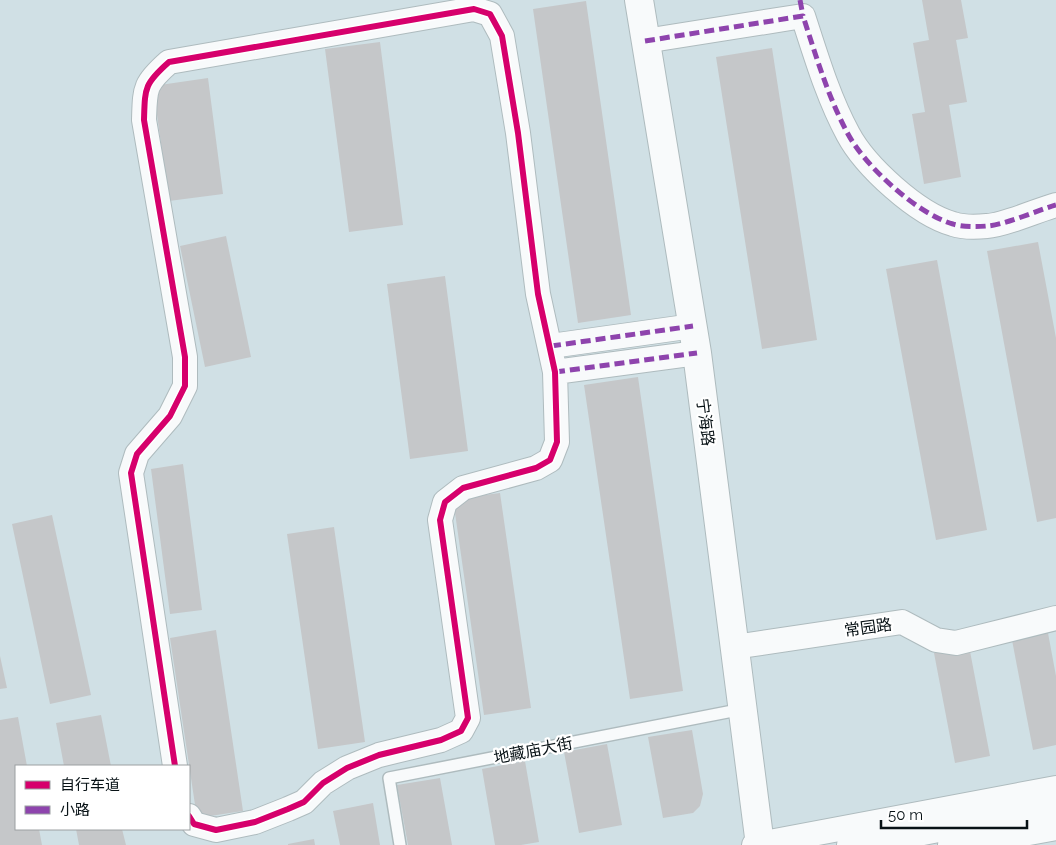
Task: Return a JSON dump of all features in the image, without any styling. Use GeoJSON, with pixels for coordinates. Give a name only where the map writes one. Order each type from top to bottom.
{"type":"FeatureCollection","features":[{"type":"Feature","properties":{"kind":"street","name":"宁海路"},"geometry":{"type":"LineString","coordinates":[[639,0],[697,353],[743,709],[758,845]]}},
{"type":"Feature","properties":{"kind":"street"},"geometry":{"type":"LineString","coordinates":[[645,41],[801,8],[819,66],[848,134],[866,160],[920,207],[953,224],[988,226],[1056,204]]}},
{"type":"Feature","properties":{"kind":"street"},"geometry":{"type":"LineString","coordinates":[[175,765],[131,473],[137,454],[170,416],[185,386],[185,357],[144,120],[145,92],[150,78],[169,62],[474,9],[490,14],[502,36],[518,133],[538,294],[551,346],[555,372],[557,442],[550,460],[536,468],[463,488],[445,502],[440,520],[468,718],[461,731],[441,740],[379,754],[348,768],[323,783],[304,802],[255,822],[216,830],[194,824],[190,818]]}},
{"type":"Feature","properties":{"kind":"street"},"geometry":{"type":"LineString","coordinates":[[551,346],[692,326]]}},
{"type":"Feature","properties":{"kind":"street"},"geometry":{"type":"LineString","coordinates":[[555,372],[697,353]]}},
{"type":"Feature","properties":{"kind":"street","name":"常园路"},"geometry":{"type":"LineString","coordinates":[[734,647],[902,622],[936,640],[956,643],[1056,618]]}},
{"type":"Feature","properties":{"kind":"street"},"geometry":{"type":"LineString","coordinates":[[758,845],[1056,788]]}},
{"type":"Feature","properties":{"kind":"street"},"geometry":{"type":"LineString","coordinates":[[850,845],[1056,805]]}},
{"type":"Feature","properties":{"kind":"street"},"geometry":{"type":"LineString","coordinates":[[952,845],[1056,826]]}},
{"type":"Feature","properties":{"kind":"lane","name":"地藏庙大街"},"geometry":{"type":"LineString","coordinates":[[400,845],[389,778],[743,709]]}},
{"type":"Feature","properties":{"kind":"building"},"geometry":{"type":"Polygon","coordinates":[[[922,0],[961,0],[968,38],[956,40],[967,102],[949,105],[961,177],[924,184],[912,114],[925,112],[913,43],[929,40],[922,0]]]}},
{"type":"Feature","properties":{"kind":"building"},"geometry":{"type":"Polygon","coordinates":[[[586,1],[631,315],[578,323],[533,9],[586,1]]]}},
{"type":"Feature","properties":{"kind":"building"},"geometry":{"type":"Polygon","coordinates":[[[380,42],[403,225],[349,232],[325,49],[380,42]]]}},
{"type":"Feature","properties":{"kind":"building"},"geometry":{"type":"Polygon","coordinates":[[[772,48],[817,340],[762,349],[716,57],[772,48]]]}},
{"type":"Feature","properties":{"kind":"building"},"geometry":{"type":"Polygon","coordinates":[[[208,78],[223,194],[169,201],[153,86],[208,78]]]}},
{"type":"Feature","properties":{"kind":"building"},"geometry":{"type":"Polygon","coordinates":[[[226,236],[251,357],[205,367],[180,246],[226,236]]]}},
{"type":"Feature","properties":{"kind":"building"},"geometry":{"type":"Polygon","coordinates":[[[1038,242],[1056,338],[1056,518],[1037,522],[987,251],[1038,242]]]}},
{"type":"Feature","properties":{"kind":"building"},"geometry":{"type":"Polygon","coordinates":[[[937,260],[987,530],[936,540],[886,269],[937,260]]]}},
{"type":"Feature","properties":{"kind":"building"},"geometry":{"type":"Polygon","coordinates":[[[445,276],[468,451],[410,459],[387,284],[445,276]]]}},
{"type":"Feature","properties":{"kind":"building"},"geometry":{"type":"Polygon","coordinates":[[[638,377],[683,691],[630,699],[584,385],[638,377]]]}},
{"type":"Feature","properties":{"kind":"building"},"geometry":{"type":"Polygon","coordinates":[[[183,464],[202,610],[170,614],[151,469],[183,464]]]}},
{"type":"Feature","properties":{"kind":"building"},"geometry":{"type":"Polygon","coordinates":[[[500,493],[531,708],[484,715],[453,499],[500,493]]]}},
{"type":"Feature","properties":{"kind":"building"},"geometry":{"type":"Polygon","coordinates":[[[52,515],[91,695],[50,704],[12,524],[52,515]]]}},
{"type":"Feature","properties":{"kind":"building"},"geometry":{"type":"Polygon","coordinates":[[[334,527],[365,742],[318,749],[287,534],[334,527]]]}},
{"type":"Feature","properties":{"kind":"building"},"geometry":{"type":"Polygon","coordinates":[[[216,630],[243,811],[197,818],[170,638],[216,630]]]}},
{"type":"Feature","properties":{"kind":"building"},"geometry":{"type":"Polygon","coordinates":[[[1048,633],[1056,676],[1056,745],[1033,750],[1012,640],[1048,633]]]}},
{"type":"Feature","properties":{"kind":"building"},"geometry":{"type":"Polygon","coordinates":[[[969,646],[990,756],[955,763],[934,653],[969,646]]]}},
{"type":"Feature","properties":{"kind":"building"},"geometry":{"type":"Polygon","coordinates":[[[0,656],[7,688],[0,689],[0,656]]]}},
{"type":"Feature","properties":{"kind":"building"},"geometry":{"type":"Polygon","coordinates":[[[101,715],[111,765],[64,765],[56,723],[101,715]]]}},
{"type":"Feature","properties":{"kind":"building"},"geometry":{"type":"Polygon","coordinates":[[[18,717],[27,765],[15,765],[15,830],[39,830],[42,845],[0,845],[0,720],[18,717]]]}},
{"type":"Feature","properties":{"kind":"building"},"geometry":{"type":"Polygon","coordinates":[[[692,730],[703,794],[700,806],[693,813],[663,818],[648,737],[692,730]]]}},
{"type":"Feature","properties":{"kind":"building"},"geometry":{"type":"Polygon","coordinates":[[[607,744],[622,825],[579,833],[564,752],[607,744]]]}},
{"type":"Feature","properties":{"kind":"building"},"geometry":{"type":"Polygon","coordinates":[[[525,761],[539,842],[521,845],[495,845],[482,769],[525,761]]]}},
{"type":"Feature","properties":{"kind":"building"},"geometry":{"type":"Polygon","coordinates":[[[440,778],[452,845],[408,845],[397,785],[440,778]]]}},
{"type":"Feature","properties":{"kind":"building"},"geometry":{"type":"Polygon","coordinates":[[[373,803],[380,845],[340,845],[333,811],[373,803]]]}},
{"type":"Feature","properties":{"kind":"building"},"geometry":{"type":"Polygon","coordinates":[[[76,830],[122,830],[126,845],[79,845],[76,830]]]}},
{"type":"Feature","properties":{"kind":"building"},"geometry":{"type":"Polygon","coordinates":[[[314,839],[315,845],[288,845],[288,844],[314,839]]]}},
{"type":"Feature","properties":{"kind":"marked path"},"geometry":{"type":"LineString","coordinates":[[800,0],[803,16]]}},
{"type":"Feature","properties":{"kind":"marked path"},"geometry":{"type":"LineString","coordinates":[[645,41],[803,16],[828,91],[848,134],[856,147],[879,174],[908,200],[939,219],[957,225],[970,226],[987,226],[1003,223],[1056,205]]}},
{"type":"Feature","properties":{"kind":"marked path"},"geometry":{"type":"LineString","coordinates":[[551,346],[693,326]]}},
{"type":"Feature","properties":{"kind":"marked path"},"geometry":{"type":"LineString","coordinates":[[555,372],[697,353]]}},
{"type":"Feature","properties":{"kind":"cycle path"},"geometry":{"type":"LineString","coordinates":[[175,765],[131,473],[137,454],[170,416],[185,386],[185,357],[144,120],[146,93],[150,82],[169,62],[474,9],[490,14],[502,36],[518,133],[538,294],[555,372],[557,442],[550,460],[536,468],[463,488],[445,502],[440,520],[468,718],[461,731],[441,740],[379,755],[347,768],[323,783],[304,802],[255,822],[216,830],[194,824],[190,818]]}}]}
